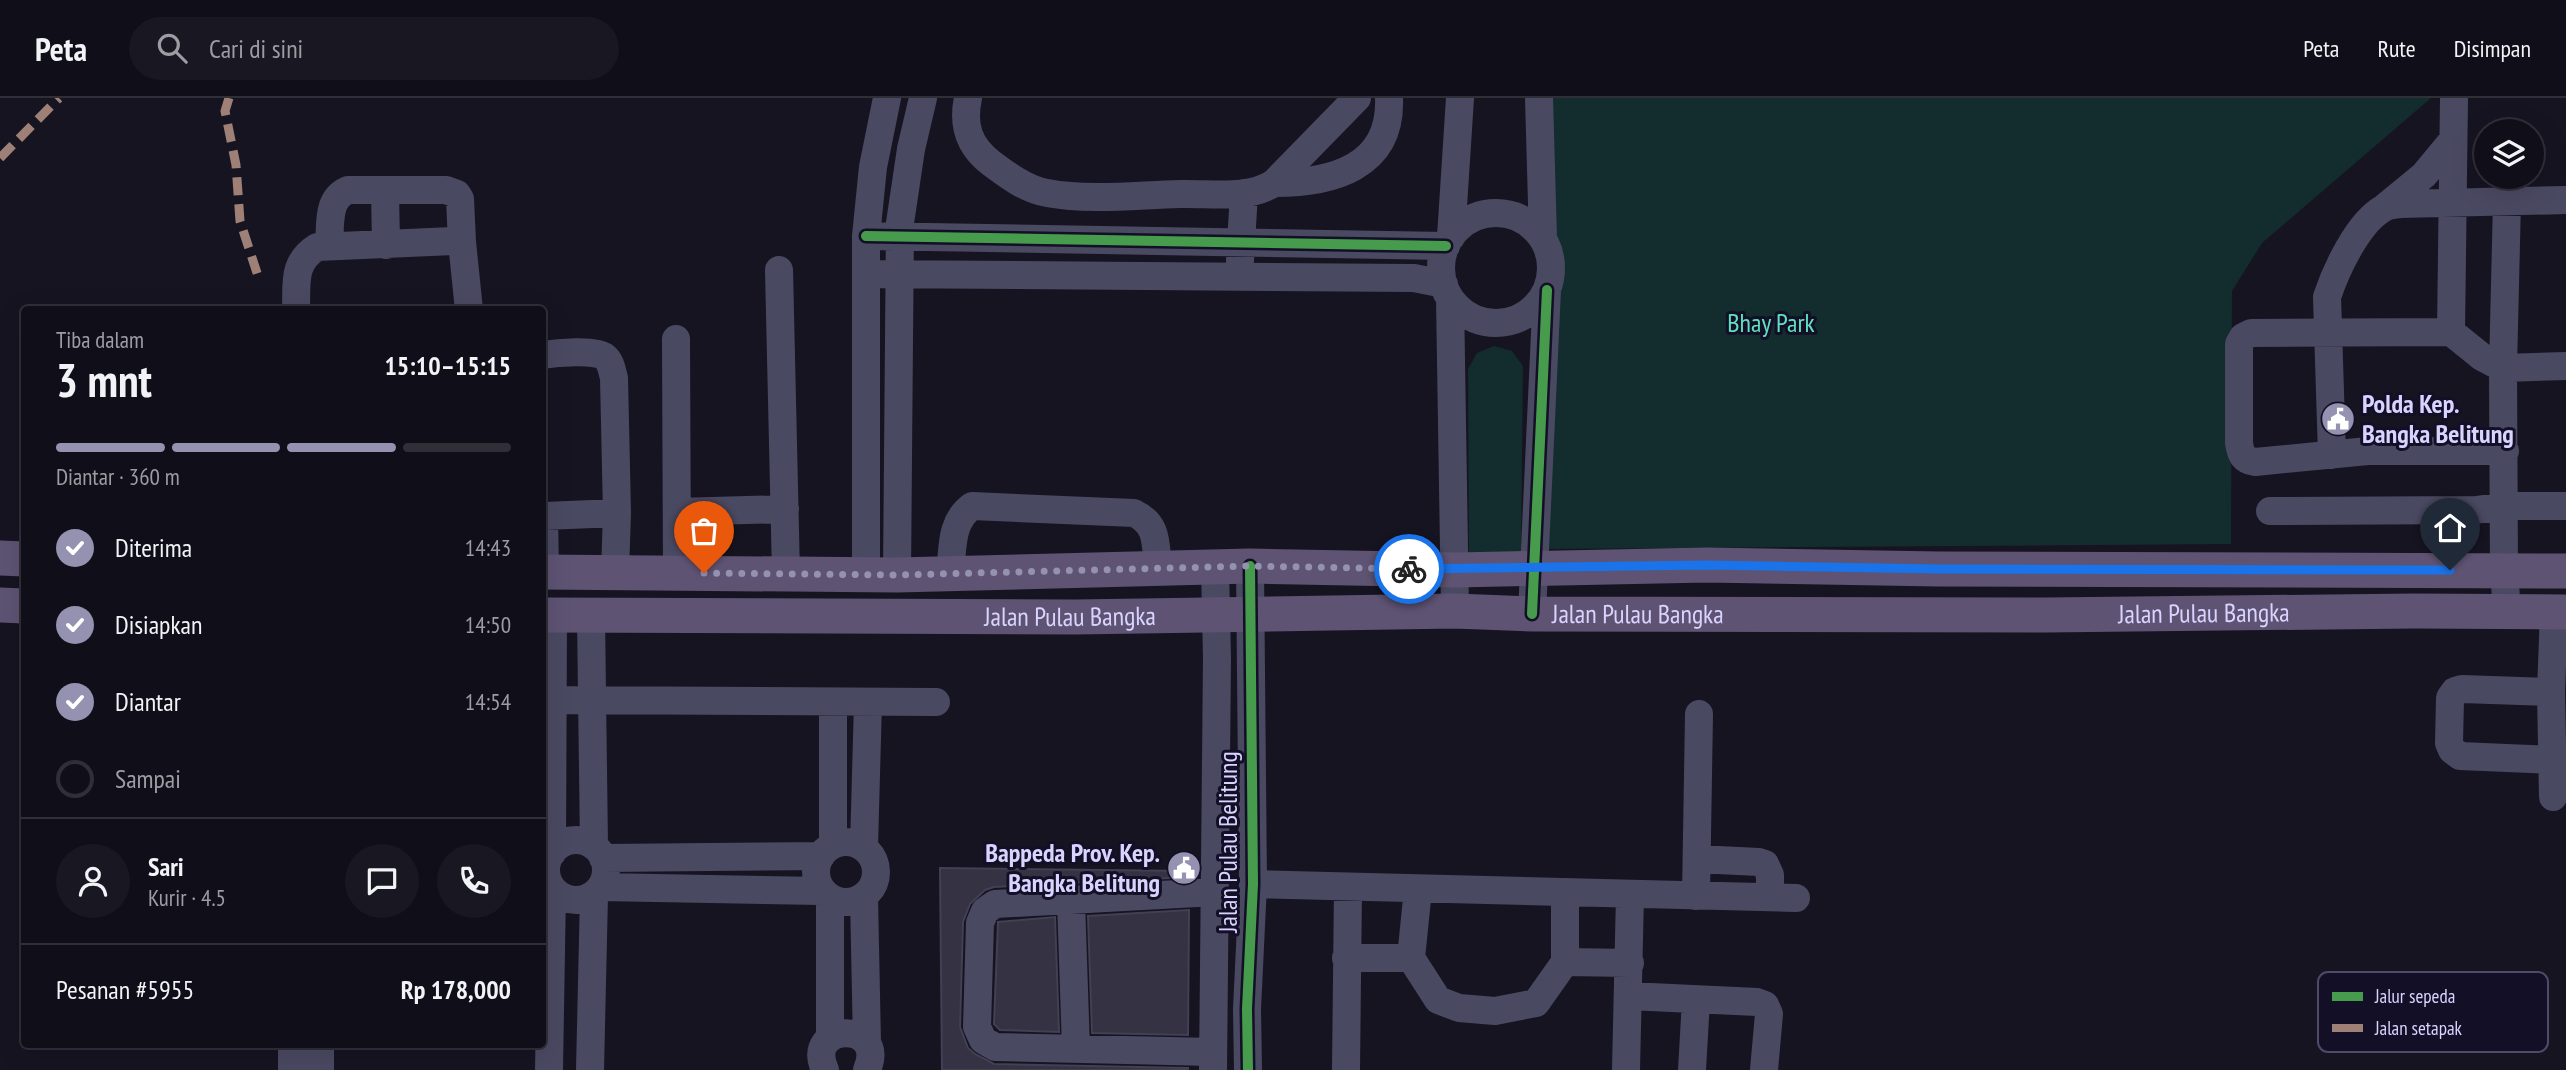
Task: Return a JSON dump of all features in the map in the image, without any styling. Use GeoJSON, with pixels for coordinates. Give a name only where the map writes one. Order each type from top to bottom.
{"type":"FeatureCollection","features":[{"type":"Feature","properties":{"kind":"main road"},"geometry":{"type":"LineString","coordinates":[[0,558],[21,559]]}},
{"type":"Feature","properties":{"kind":"main road","name":"Jalan Pulau Bangka"},"geometry":{"type":"LineString","coordinates":[[546,572],[882,574],[1250,566],[1456,570],[1707,565],[1939,569],[2566,571]]}},
{"type":"Feature","properties":{"kind":"main road"},"geometry":{"type":"LineString","coordinates":[[0,605],[21,606]]}},
{"type":"Feature","properties":{"kind":"main road","name":"Jalan Pulau Bangka"},"geometry":{"type":"LineString","coordinates":[[548,615],[1075,617],[1455,611],[1532,614],[2046,615],[2560,611]]}},
{"type":"Feature","properties":{"kind":"street"},"geometry":{"type":"LineString","coordinates":[[882,574],[864,361],[866,236],[873,167],[887,98]]}},
{"type":"Feature","properties":{"kind":"street"},"geometry":{"type":"LineString","coordinates":[[882,574],[900,238],[911,149],[923,98]]}},
{"type":"Feature","properties":{"kind":"street"},"geometry":{"type":"LineString","coordinates":[[968,98],[967,135],[981,156],[1011,178],[1045,193],[1120,198],[1264,190],[1357,98]]}},
{"type":"Feature","properties":{"kind":"street"},"geometry":{"type":"LineString","coordinates":[[1274,183],[1306,183],[1333,178],[1359,163],[1368,156],[1384,133],[1390,113],[1390,98]]}},
{"type":"Feature","properties":{"kind":"street"},"geometry":{"type":"LineString","coordinates":[[1455,611],[1447,291],[1441,267],[1448,242],[1460,98]]}},
{"type":"Feature","properties":{"kind":"street"},"geometry":{"type":"LineString","coordinates":[[1532,614],[1547,290],[1551,258],[1543,238],[1539,98]]}},
{"type":"Feature","properties":{"kind":"street"},"geometry":{"type":"LineString","coordinates":[[2451,332],[2454,98]]}},
{"type":"Feature","properties":{"kind":"street"},"geometry":{"type":"LineString","coordinates":[[2332,454],[2328,297],[2335,273],[2350,244],[2385,207],[2424,175],[2453,140]]}},
{"type":"Feature","properties":{"kind":"street"},"geometry":{"type":"LineString","coordinates":[[329,246],[332,206],[337,196],[348,190],[446,190],[457,194],[460,199],[469,306]]}},
{"type":"Feature","properties":{"kind":"street"},"geometry":{"type":"LineString","coordinates":[[385,190],[386,245]]}},
{"type":"Feature","properties":{"kind":"street"},"geometry":{"type":"LineString","coordinates":[[1239,277],[1244,193]]}},
{"type":"Feature","properties":{"kind":"street"},"geometry":{"type":"LineString","coordinates":[[2385,207],[2400,204],[2566,200]]}},
{"type":"Feature","properties":{"kind":"street"},"geometry":{"type":"LineString","coordinates":[[2507,201],[2503,368],[2504,571],[2507,611]]}},
{"type":"Feature","properties":{"kind":"street"},"geometry":{"type":"LineString","coordinates":[[866,236],[1241,243],[1448,242],[1466,222],[1497,213],[1528,222],[1543,238]]}},
{"type":"Feature","properties":{"kind":"street"},"geometry":{"type":"LineString","coordinates":[[296,306],[297,276],[301,261],[317,247],[462,242]]}},
{"type":"Feature","properties":{"kind":"street"},"geometry":{"type":"LineString","coordinates":[[779,270],[786,574]]}},
{"type":"Feature","properties":{"kind":"street"},"geometry":{"type":"LineString","coordinates":[[866,274],[1414,278],[1447,291],[1456,307],[1474,319],[1506,323],[1526,314],[1542,299],[1547,290]]}},
{"type":"Feature","properties":{"kind":"street"},"geometry":{"type":"LineString","coordinates":[[2505,451],[2368,451],[2247,461],[2241,454],[2239,443],[2238,353],[2243,337],[2251,332],[2451,332],[2482,357],[2503,368],[2566,366]]}},
{"type":"Feature","properties":{"kind":"street"},"geometry":{"type":"LineString","coordinates":[[676,339],[677,573]]}},
{"type":"Feature","properties":{"kind":"street"},"geometry":{"type":"LineString","coordinates":[[546,355],[597,352],[605,357],[611,366],[614,378],[617,513],[615,572]]}},
{"type":"Feature","properties":{"kind":"street"},"geometry":{"type":"LineString","coordinates":[[950,573],[956,526],[961,514],[972,506],[1134,513],[1147,519],[1153,529],[1158,568]]}},
{"type":"Feature","properties":{"kind":"street"},"geometry":{"type":"LineString","coordinates":[[2270,511],[2476,510],[2504,506],[2566,506]]}},
{"type":"Feature","properties":{"kind":"street"},"geometry":{"type":"LineString","coordinates":[[677,512],[785,509]]}},
{"type":"Feature","properties":{"kind":"street"},"geometry":{"type":"LineString","coordinates":[[546,514],[617,513]]}},
{"type":"Feature","properties":{"kind":"street"},"geometry":{"type":"LineString","coordinates":[[1233,613],[1250,566]]}},
{"type":"Feature","properties":{"kind":"street"},"geometry":{"type":"LineString","coordinates":[[1215,567],[1233,613]]}},
{"type":"Feature","properties":{"kind":"street"},"geometry":{"type":"LineString","coordinates":[[2553,797],[2551,692],[2560,611]]}},
{"type":"Feature","properties":{"kind":"street","name":"Jalan Pulau Belitung"},"geometry":{"type":"LineString","coordinates":[[1233,613],[1253,884],[1247,1009],[1248,1070]]}},
{"type":"Feature","properties":{"kind":"street","name":"Jalan Pulau Belitung"},"geometry":{"type":"LineString","coordinates":[[1213,1061],[1215,892],[1233,613]]}},
{"type":"Feature","properties":{"kind":"street"},"geometry":{"type":"LineString","coordinates":[[548,615],[552,700],[552,853]]}},
{"type":"Feature","properties":{"kind":"street"},"geometry":{"type":"LineString","coordinates":[[590,1070],[598,891],[606,876],[598,852],[592,616]]}},
{"type":"Feature","properties":{"kind":"street"},"geometry":{"type":"LineString","coordinates":[[2551,692],[2455,691],[2450,698],[2449,743],[2452,750],[2460,756],[2552,760]]}},
{"type":"Feature","properties":{"kind":"street"},"geometry":{"type":"LineString","coordinates":[[552,700],[936,702]]}},
{"type":"Feature","properties":{"kind":"street"},"geometry":{"type":"LineString","coordinates":[[825,1070],[821,1054],[830,1038],[826,895],[817,880],[816,868],[827,850],[834,702]]}},
{"type":"Feature","properties":{"kind":"street"},"geometry":{"type":"LineString","coordinates":[[864,847],[868,702]]}},
{"type":"Feature","properties":{"kind":"street"},"geometry":{"type":"LineString","coordinates":[[1696,896],[1699,714]]}},
{"type":"Feature","properties":{"kind":"street"},"geometry":{"type":"LineString","coordinates":[[571,841],[583,841],[598,852],[827,850],[853,842],[864,847],[872,856],[876,866],[876,878],[872,889],[853,902],[841,902],[826,895],[598,891],[583,900],[571,900],[560,896],[552,888],[547,878],[547,866],[556,848],[571,841]]}},
{"type":"Feature","properties":{"kind":"street"},"geometry":{"type":"LineString","coordinates":[[1253,884],[1783,898],[1765,864],[1697,859]]}},
{"type":"Feature","properties":{"kind":"street"},"geometry":{"type":"LineString","coordinates":[[1346,1070],[1348,887]]}},
{"type":"Feature","properties":{"kind":"street"},"geometry":{"type":"LineString","coordinates":[[549,1070],[552,888]]}},
{"type":"Feature","properties":{"kind":"street"},"geometry":{"type":"LineString","coordinates":[[1418,889],[1411,958],[1438,1000],[1459,1008],[1496,1012],[1536,1003],[1565,962],[1564,892]]}},
{"type":"Feature","properties":{"kind":"street"},"geometry":{"type":"LineString","coordinates":[[1213,1061],[1076,1049],[995,1046],[983,1040],[977,1027],[980,923],[985,911],[995,904],[1215,892]]}},
{"type":"Feature","properties":{"kind":"street"},"geometry":{"type":"LineString","coordinates":[[1626,1070],[1630,894]]}},
{"type":"Feature","properties":{"kind":"street"},"geometry":{"type":"LineString","coordinates":[[864,897],[867,1057]]}},
{"type":"Feature","properties":{"kind":"street"},"geometry":{"type":"LineString","coordinates":[[1071,901],[1076,1049]]}},
{"type":"Feature","properties":{"kind":"street"},"geometry":{"type":"LineString","coordinates":[[1346,958],[1411,958]]}},
{"type":"Feature","properties":{"kind":"street"},"geometry":{"type":"LineString","coordinates":[[1565,962],[1630,963]]}},
{"type":"Feature","properties":{"kind":"street"},"geometry":{"type":"LineString","coordinates":[[1629,996],[1757,1002],[1765,1005],[1769,1014],[1763,1070]]}},
{"type":"Feature","properties":{"kind":"street"},"geometry":{"type":"LineString","coordinates":[[1692,1070],[1696,1000]]}},
{"type":"Feature","properties":{"kind":"street"},"geometry":{"type":"LineString","coordinates":[[830,1038],[841,1032],[860,1036],[867,1057]]}},
{"type":"Feature","properties":{"kind":"street"},"geometry":{"type":"LineString","coordinates":[[292,1048],[292,1070]]}},
{"type":"Feature","properties":{"kind":"street"},"geometry":{"type":"LineString","coordinates":[[320,1048],[320,1070]]}},
{"type":"Feature","properties":{"kind":"green space","name":"Bhay Park"},"geometry":{"type":"Polygon","coordinates":[[[1542,98],[2431,98],[2262,243],[2232,291],[2231,544],[1547,549],[1542,98]]]}},
{"type":"Feature","properties":{"kind":"green space"},"geometry":{"type":"Polygon","coordinates":[[[1494,346],[1512,351],[1523,366],[1521,556],[1469,556],[1468,369],[1477,353],[1494,346]]]}},
{"type":"Feature","properties":{"kind":"building"},"geometry":{"type":"Polygon","coordinates":[[[940,868],[1189,871],[1189,877],[994,887],[985,890],[970,904],[963,922],[960,1027],[968,1048],[994,1064],[1188,1070],[942,1070],[940,868]]]}},
{"type":"Feature","properties":{"kind":"building"},"geometry":{"type":"Polygon","coordinates":[[[1189,910],[1188,1035],[1092,1033],[1088,916],[1189,910]]]}},
{"type":"Feature","properties":{"kind":"building"},"geometry":{"type":"Polygon","coordinates":[[[1055,917],[1059,1032],[1000,1030],[994,1024],[998,922],[1055,917]]]}},
{"type":"Feature","properties":{"kind":"marked path"},"geometry":{"type":"LineString","coordinates":[[0,158],[59,98]]}},
{"type":"Feature","properties":{"kind":"marked path"},"geometry":{"type":"LineString","coordinates":[[229,98],[225,111],[236,165],[240,221],[258,276]]}},
{"type":"Feature","properties":{"kind":"cycle path"},"geometry":{"type":"LineString","coordinates":[[866,236],[1446,246]]}},
{"type":"Feature","properties":{"kind":"cycle path"},"geometry":{"type":"LineString","coordinates":[[1532,614],[1547,290]]}},
{"type":"Feature","properties":{"kind":"cycle path"},"geometry":{"type":"LineString","coordinates":[[1248,1070],[1247,1009],[1253,884],[1250,566]]}},
{"type":"Feature","properties":{"kind":"way so far"},"geometry":{"type":"LineString","coordinates":[[704,573],[898,575],[1250,566],[1409,569]]}},
{"type":"Feature","properties":{"kind":"place","name":"Polda Kep. Bangka Belitung"},"geometry":{"type":"Point","coordinates":[2338,419]}},
{"type":"Feature","properties":{"kind":"place","name":"Bappeda Prov. Kep. Bangka Belitung"},"geometry":{"type":"Point","coordinates":[1184,868]}},
{"type":"Feature","properties":{"kind":"route"},"geometry":{"type":"LineString","coordinates":[[1409,569],[1707,565],[1939,569],[2450,570]]}}]}
